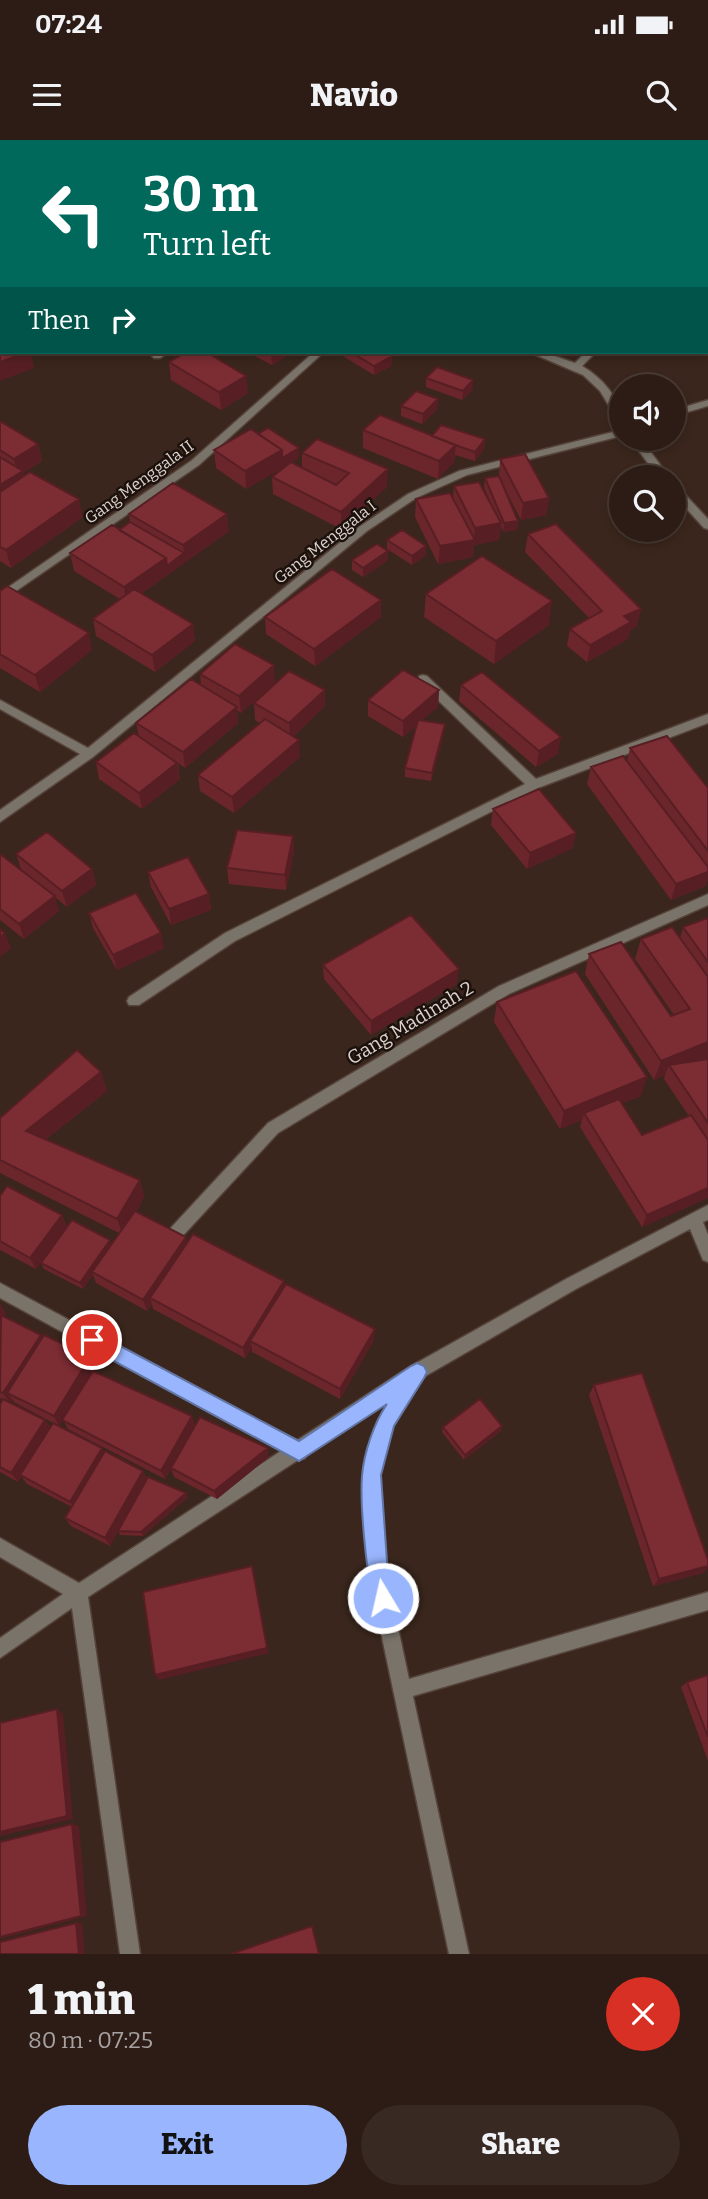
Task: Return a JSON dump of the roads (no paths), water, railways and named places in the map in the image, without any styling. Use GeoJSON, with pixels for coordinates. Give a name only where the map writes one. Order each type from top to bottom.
{"type":"FeatureCollection","features":[{"type":"Feature","properties":{"kind":"street","name":"Gang Menggala II"},"geometry":{"type":"LineString","coordinates":[[0,598],[195,463],[317,354]]}},
{"type":"Feature","properties":{"kind":"street"},"geometry":{"type":"LineString","coordinates":[[540,354],[577,366],[594,376],[609,399]]}},
{"type":"Feature","properties":{"kind":"street"},"geometry":{"type":"LineString","coordinates":[[577,366],[589,354]]}},
{"type":"Feature","properties":{"kind":"street"},"geometry":{"type":"LineString","coordinates":[[686,409],[708,403]]}},
{"type":"Feature","properties":{"kind":"street","name":"Gang Menggala I"},"geometry":{"type":"LineString","coordinates":[[0,817],[89,754],[363,529],[412,496],[463,473],[609,436]]}},
{"type":"Feature","properties":{"kind":"street"},"geometry":{"type":"LineString","coordinates":[[644,451],[655,465]]}},
{"type":"Feature","properties":{"kind":"street"},"geometry":{"type":"LineString","coordinates":[[686,502],[708,526]]}},
{"type":"Feature","properties":{"kind":"street"},"geometry":{"type":"LineString","coordinates":[[423,679],[534,785]]}},
{"type":"Feature","properties":{"kind":"street"},"geometry":{"type":"LineString","coordinates":[[0,704],[89,754]]}},
{"type":"Feature","properties":{"kind":"street"},"geometry":{"type":"LineString","coordinates":[[134,1002],[230,937],[534,785],[708,718]]}},
{"type":"Feature","properties":{"kind":"street","name":"Gang Madinah 2"},"geometry":{"type":"LineString","coordinates":[[172,1237],[273,1128],[503,990],[708,900]]}},
{"type":"Feature","properties":{"kind":"street"},"geometry":{"type":"LineString","coordinates":[[0,1649],[79,1593],[299,1452],[417,1372],[571,1284],[701,1216],[708,1255]]}},
{"type":"Feature","properties":{"kind":"street"},"geometry":{"type":"LineString","coordinates":[[0,1290],[299,1452]]}},
{"type":"Feature","properties":{"kind":"street"},"geometry":{"type":"LineString","coordinates":[[417,1372],[385,1422],[372,1475],[378,1576],[458,1954]]}},
{"type":"Feature","properties":{"kind":"street"},"geometry":{"type":"LineString","coordinates":[[0,1547],[79,1593]]}},
{"type":"Feature","properties":{"kind":"street"},"geometry":{"type":"LineString","coordinates":[[79,1593],[130,1954]]}},
{"type":"Feature","properties":{"kind":"street"},"geometry":{"type":"LineString","coordinates":[[403,1690],[708,1601]]}}]}
